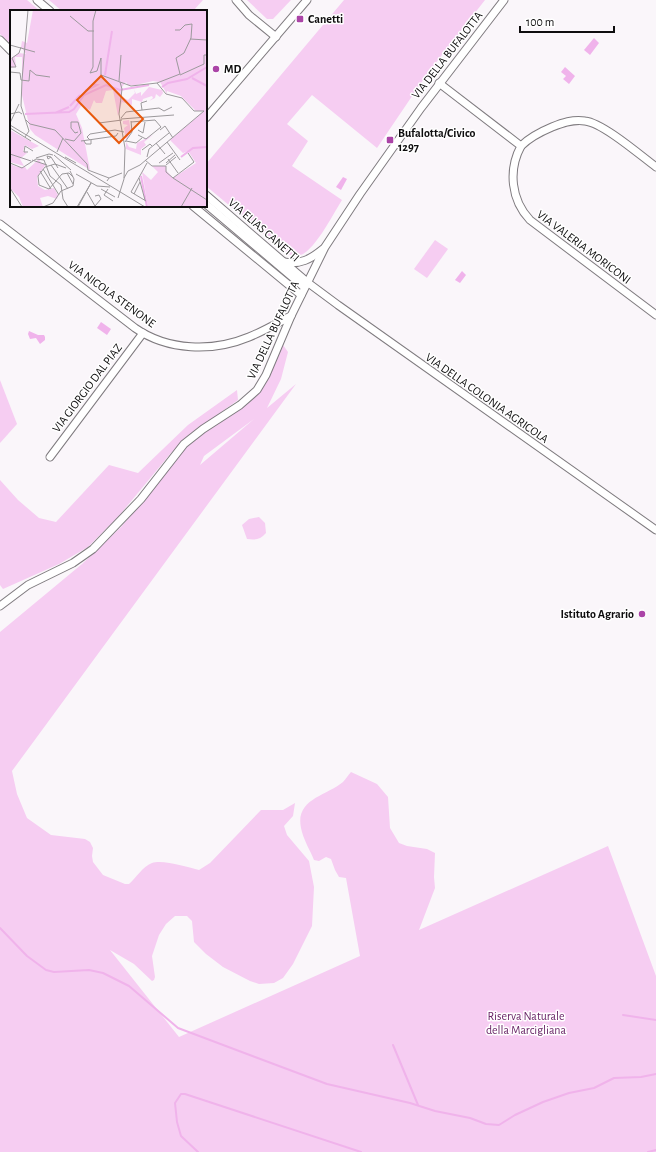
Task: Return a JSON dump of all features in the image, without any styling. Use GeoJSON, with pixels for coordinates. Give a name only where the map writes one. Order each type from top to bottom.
{"type":"FeatureCollection","features":[{"type":"Feature","properties":{"kind":"street"},"geometry":{"type":"LineString","coordinates":[[37,0],[49,10]]}},
{"type":"Feature","properties":{"kind":"street"},"geometry":{"type":"LineString","coordinates":[[236,0],[249,15],[276,37]]}},
{"type":"Feature","properties":{"kind":"street"},"geometry":{"type":"LineString","coordinates":[[207,117],[307,0]]}},
{"type":"Feature","properties":{"kind":"street","name":"VIA DELLA BUFALOTTA"},"geometry":{"type":"LineString","coordinates":[[0,606],[25,587],[73,563],[94,549],[141,499],[184,444],[203,429],[250,398],[264,380],[291,316],[325,247],[421,108],[502,1]]}},
{"type":"Feature","properties":{"kind":"street"},"geometry":{"type":"LineString","coordinates":[[0,40],[10,50]]}},
{"type":"Feature","properties":{"kind":"street"},"geometry":{"type":"LineString","coordinates":[[440,84],[521,146],[536,134],[556,125],[574,121],[585,121],[601,127],[656,167]]}},
{"type":"Feature","properties":{"kind":"street","name":"VIA VALERIA MORICONI"},"geometry":{"type":"LineString","coordinates":[[521,146],[515,160],[513,178],[516,198],[523,213],[537,227],[656,315]]}},
{"type":"Feature","properties":{"kind":"street","name":"VIA ELIAS CANETTI"},"geometry":{"type":"LineString","coordinates":[[207,196],[224,215],[306,285]]}},
{"type":"Feature","properties":{"kind":"street","name":"VIA ELIAS CANETTI"},"geometry":{"type":"LineString","coordinates":[[207,205],[224,215],[284,262],[306,285]]}},
{"type":"Feature","properties":{"kind":"street"},"geometry":{"type":"LineString","coordinates":[[194,207],[301,295]]}},
{"type":"Feature","properties":{"kind":"street","name":"VIA NICOLA STENONE"},"geometry":{"type":"LineString","coordinates":[[0,224],[143,332],[158,340],[196,347],[229,343],[249,337],[291,316]]}},
{"type":"Feature","properties":{"kind":"street"},"geometry":{"type":"LineString","coordinates":[[284,262],[296,263],[305,261],[325,247]]}},
{"type":"Feature","properties":{"kind":"street","name":"VIA DELLA COLONIA AGRICOLA"},"geometry":{"type":"LineString","coordinates":[[306,285],[656,530]]}},
{"type":"Feature","properties":{"kind":"street","name":"VIA GIORGIO DAL PIAZ"},"geometry":{"type":"LineString","coordinates":[[50,457],[143,332]]}},
{"type":"Feature","properties":{"kind":"green space"},"geometry":{"type":"Polygon","coordinates":[[[0,0],[27,0],[39,10],[10,10],[10,43],[0,34],[0,0]]]}},
{"type":"Feature","properties":{"kind":"green space"},"geometry":{"type":"Polygon","coordinates":[[[49,0],[203,0],[194,10],[61,10],[49,0]]]}},
{"type":"Feature","properties":{"kind":"green space"},"geometry":{"type":"Polygon","coordinates":[[[247,0],[291,0],[273,19],[267,19],[247,0]]]}},
{"type":"Feature","properties":{"kind":"green space"},"geometry":{"type":"Polygon","coordinates":[[[344,0],[485,0],[427,74],[377,148],[312,95],[287,124],[308,141],[292,166],[342,200],[316,242],[303,254],[294,256],[285,252],[207,187],[207,163],[344,0]]]}},
{"type":"Feature","properties":{"kind":"green space"},"geometry":{"type":"Polygon","coordinates":[[[435,240],[448,249],[427,278],[414,269],[435,240]]]}},
{"type":"Feature","properties":{"kind":"green space","name":"Riserva Naturale della Marcigliana"},"geometry":{"type":"Polygon","coordinates":[[[283,345],[288,352],[281,379],[267,408],[296,384],[12,771],[17,794],[27,818],[51,835],[85,839],[90,842],[93,848],[93,862],[103,875],[125,884],[129,884],[145,867],[156,862],[175,864],[199,870],[210,863],[261,810],[283,810],[295,803],[293,816],[284,826],[287,835],[309,861],[314,887],[312,926],[293,964],[283,978],[274,983],[259,984],[223,967],[206,954],[194,942],[192,921],[187,916],[175,916],[166,924],[159,935],[152,956],[155,977],[152,981],[134,964],[110,950],[179,1037],[360,956],[346,878],[339,877],[331,859],[326,857],[319,861],[314,860],[302,832],[300,818],[307,804],[343,782],[351,772],[377,784],[388,797],[390,828],[399,843],[407,846],[427,849],[435,853],[435,888],[419,930],[608,846],[656,976],[656,1152],[0,1152],[0,632],[82,564],[121,527],[185,446],[198,435],[250,402],[265,382],[283,345]],[[254,419],[204,456],[200,465],[254,419]]]}},
{"type":"Feature","properties":{"kind":"green space"},"geometry":{"type":"Polygon","coordinates":[[[0,380],[17,424],[0,443],[0,380]]]}},
{"type":"Feature","properties":{"kind":"green space"},"geometry":{"type":"Polygon","coordinates":[[[237,390],[238,400],[191,434],[171,453],[118,517],[88,547],[59,564],[3,589],[0,585],[0,480],[18,500],[39,518],[56,522],[109,465],[138,473],[188,425],[237,390]]]}},
{"type":"Feature","properties":{"kind":"green space"},"geometry":{"type":"Polygon","coordinates":[[[259,517],[265,523],[266,533],[257,539],[247,539],[242,525],[249,519],[259,517]]]}},
{"type":"Feature","properties":{"kind":"shaded area"},"geometry":{"type":"Polygon","coordinates":[[[594,38],[599,43],[590,55],[584,50],[594,38]]]}},
{"type":"Feature","properties":{"kind":"shaded area"},"geometry":{"type":"Polygon","coordinates":[[[565,67],[575,76],[569,84],[563,79],[566,76],[561,72],[565,67]]]}},
{"type":"Feature","properties":{"kind":"shaded area"},"geometry":{"type":"Polygon","coordinates":[[[343,177],[347,179],[341,190],[336,187],[343,177]]]}},
{"type":"Feature","properties":{"kind":"shaded area"},"geometry":{"type":"Polygon","coordinates":[[[462,271],[466,275],[460,283],[455,280],[462,271]]]}},
{"type":"Feature","properties":{"kind":"shaded area"},"geometry":{"type":"Polygon","coordinates":[[[101,322],[111,329],[107,335],[97,328],[101,322]]]}},
{"type":"Feature","properties":{"kind":"shaded area"},"geometry":{"type":"Polygon","coordinates":[[[29,331],[38,335],[44,335],[45,340],[40,344],[36,338],[30,339],[28,334],[29,331]]]}},
{"type":"Feature","properties":{"kind":"waterway"},"geometry":{"type":"LineString","coordinates":[[0,928],[27,956],[46,970],[54,972],[89,970],[103,973],[129,986],[178,1028],[327,1084],[410,1103],[435,1111],[470,1118],[486,1124],[499,1125],[515,1115],[543,1102],[569,1093],[594,1088],[614,1078],[641,1077],[656,1074]]}},
{"type":"Feature","properties":{"kind":"waterway"},"geometry":{"type":"LineString","coordinates":[[623,1015],[656,1020]]}},
{"type":"Feature","properties":{"kind":"waterway"},"geometry":{"type":"LineString","coordinates":[[393,1045],[418,1105]]}},
{"type":"Feature","properties":{"kind":"waterway"},"geometry":{"type":"LineString","coordinates":[[198,1152],[181,1136],[177,1122],[175,1103],[181,1094],[185,1094],[361,1152]]}},
{"type":"Feature","properties":{"kind":"waterway"},"geometry":{"type":"LineString","coordinates":[[648,1152],[656,1150]]}},
{"type":"Feature","properties":{"kind":"place","name":"Canetti"},"geometry":{"type":"Point","coordinates":[300,19]}},
{"type":"Feature","properties":{"kind":"place","name":"MD"},"geometry":{"type":"Point","coordinates":[216,69]}},
{"type":"Feature","properties":{"kind":"place","name":"Bufalotta/Civico 1297"},"geometry":{"type":"Point","coordinates":[390,140]}},
{"type":"Feature","properties":{"kind":"place","name":"Istituto Agrario"},"geometry":{"type":"Point","coordinates":[642,614]}}]}
